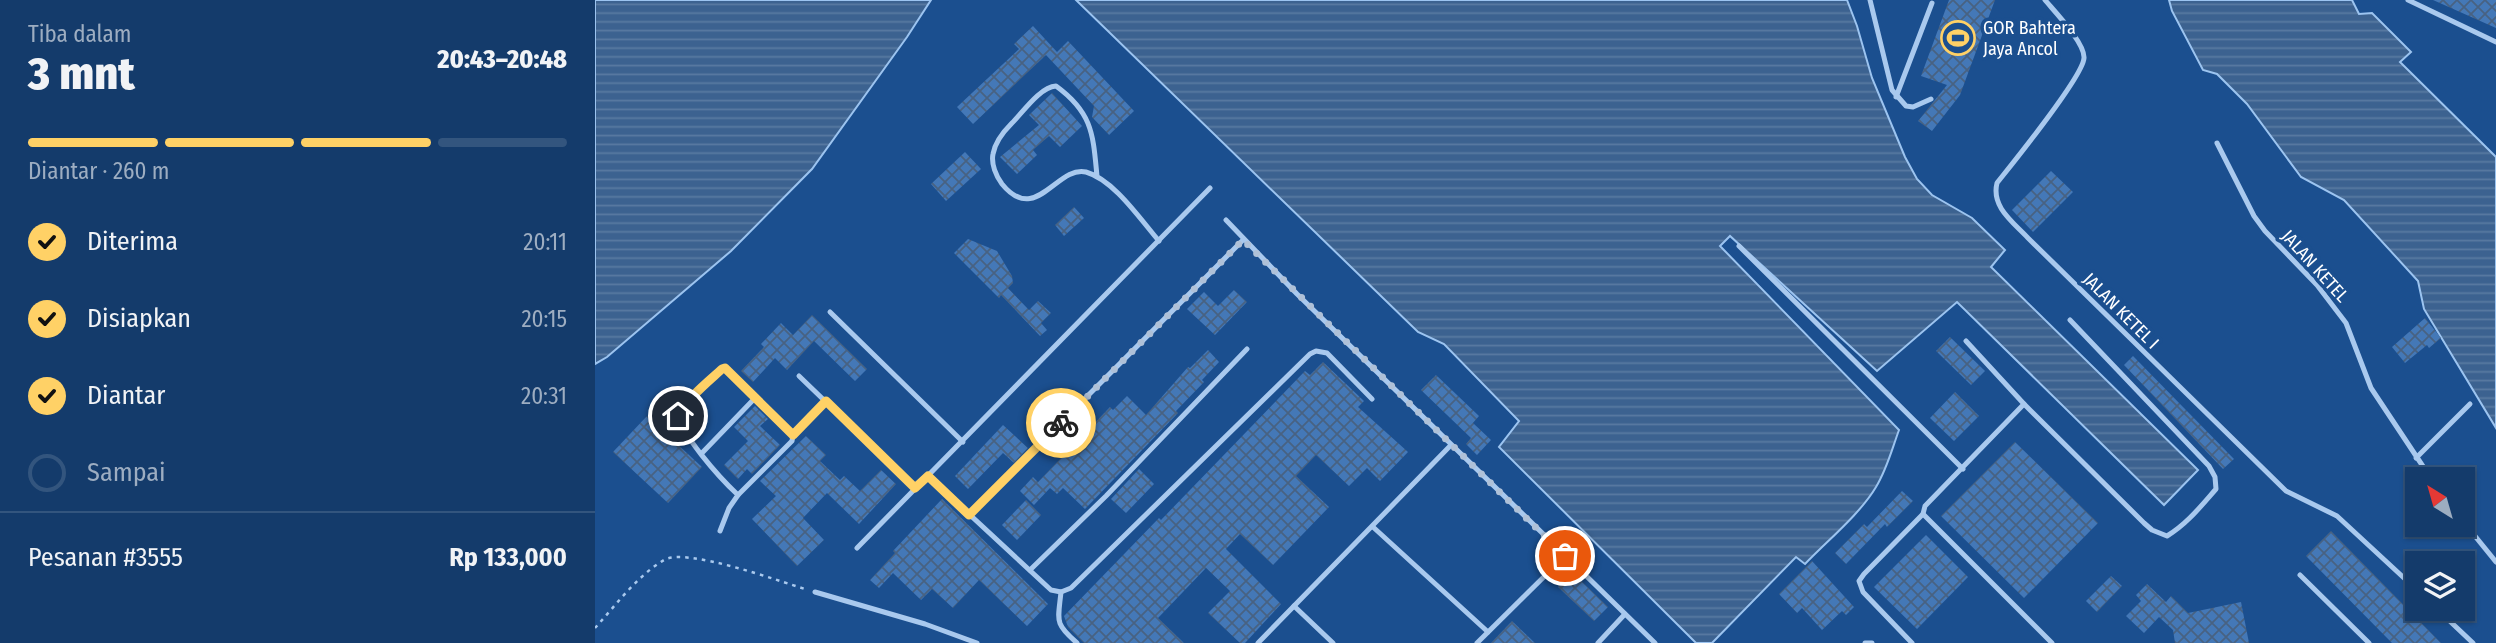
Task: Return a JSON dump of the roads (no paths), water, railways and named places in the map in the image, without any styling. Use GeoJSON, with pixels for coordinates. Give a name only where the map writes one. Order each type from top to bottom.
{"type":"FeatureCollection","features":[{"type":"Feature","properties":{"kind":"lane"},"geometry":{"type":"LineString","coordinates":[[1870,0],[1896,97],[1906,106],[1913,107],[1931,99]]}},
{"type":"Feature","properties":{"kind":"lane"},"geometry":{"type":"LineString","coordinates":[[1896,97],[1933,1],[1925,0]]}},
{"type":"Feature","properties":{"kind":"lane","name":"JALAN KETEL I"},"geometry":{"type":"LineString","coordinates":[[2045,0],[2081,45],[2084,58],[2080,70],[2062,97],[1997,183],[1994,194],[1997,203],[2028,238],[2286,491],[2337,516],[2405,579]]}},
{"type":"Feature","properties":{"kind":"lane"},"geometry":{"type":"LineString","coordinates":[[2408,0],[2496,42]]}},
{"type":"Feature","properties":{"kind":"lane"},"geometry":{"type":"LineString","coordinates":[[1097,176],[1093,138],[1087,118],[1056,86],[1046,89],[1006,129],[993,151],[994,170],[1002,184],[1013,194],[1025,198],[1038,197],[1071,173],[1080,171],[1097,176],[1107,181],[1159,241]]}},
{"type":"Feature","properties":{"kind":"lane","name":"JALAN KETEL"},"geometry":{"type":"LineString","coordinates":[[2217,143],[2254,216],[2281,249],[2317,285],[2346,323],[2371,388],[2423,467]]}},
{"type":"Feature","properties":{"kind":"lane"},"geometry":{"type":"LineString","coordinates":[[857,548],[1210,188]]}},
{"type":"Feature","properties":{"kind":"lane"},"geometry":{"type":"LineString","coordinates":[[1226,220],[1243,240],[1655,643]]}},
{"type":"Feature","properties":{"kind":"lane"},"geometry":{"type":"LineString","coordinates":[[969,515],[1243,240]]}},
{"type":"Feature","properties":{"kind":"lane"},"geometry":{"type":"LineString","coordinates":[[1739,246],[1963,469]]}},
{"type":"Feature","properties":{"kind":"lane"},"geometry":{"type":"LineString","coordinates":[[830,312],[963,442]]}},
{"type":"Feature","properties":{"kind":"lane"},"geometry":{"type":"LineString","coordinates":[[1966,341],[2024,404],[2144,523],[2160,535],[2167,536],[2194,514],[2216,489],[2215,477],[2209,466],[2070,320]]}},
{"type":"Feature","properties":{"kind":"lane"},"geometry":{"type":"LineString","coordinates":[[1030,570],[1106,496],[1247,349]]}},
{"type":"Feature","properties":{"kind":"lane"},"geometry":{"type":"LineString","coordinates":[[928,476],[1051,590],[1061,592],[1071,588],[1310,354],[1316,351],[1327,353],[1372,399]]}},
{"type":"Feature","properties":{"kind":"lane"},"geometry":{"type":"LineString","coordinates":[[738,495],[719,477],[680,423],[680,411],[722,369],[728,370],[793,435]]}},
{"type":"Feature","properties":{"kind":"lane"},"geometry":{"type":"LineString","coordinates":[[799,376],[915,488]]}},
{"type":"Feature","properties":{"kind":"lane"},"geometry":{"type":"LineString","coordinates":[[702,453],[755,398]]}},
{"type":"Feature","properties":{"kind":"lane"},"geometry":{"type":"LineString","coordinates":[[720,531],[729,508],[738,495],[792,442],[793,435],[826,401]]}},
{"type":"Feature","properties":{"kind":"lane"},"geometry":{"type":"LineString","coordinates":[[1912,643],[1863,592],[1859,581],[1923,513],[1925,506],[2024,404]]}},
{"type":"Feature","properties":{"kind":"lane"},"geometry":{"type":"LineString","coordinates":[[2416,458],[2470,404]]}},
{"type":"Feature","properties":{"kind":"lane"},"geometry":{"type":"LineString","coordinates":[[1258,643],[1451,445]]}},
{"type":"Feature","properties":{"kind":"lane"},"geometry":{"type":"LineString","coordinates":[[1923,513],[2052,643]]}},
{"type":"Feature","properties":{"kind":"lane"},"geometry":{"type":"LineString","coordinates":[[1373,527],[1488,632]]}},
{"type":"Feature","properties":{"kind":"lane"},"geometry":{"type":"LineString","coordinates":[[2475,536],[2496,562]]}},
{"type":"Feature","properties":{"kind":"lane"},"geometry":{"type":"LineString","coordinates":[[1478,643],[1565,556]]}},
{"type":"Feature","properties":{"kind":"lane"},"geometry":{"type":"LineString","coordinates":[[2300,575],[2369,643]]}},
{"type":"Feature","properties":{"kind":"lane"},"geometry":{"type":"LineString","coordinates":[[815,592],[925,624],[977,643]]}},
{"type":"Feature","properties":{"kind":"lane"},"geometry":{"type":"LineString","coordinates":[[1061,592],[1058,619],[1061,628],[1077,643]]}},
{"type":"Feature","properties":{"kind":"lane"},"geometry":{"type":"LineString","coordinates":[[1294,606],[1333,643]]}},
{"type":"Feature","properties":{"kind":"lane"},"geometry":{"type":"LineString","coordinates":[[1599,642],[1625,614]]}},
{"type":"Feature","properties":{"kind":"lane"},"geometry":{"type":"LineString","coordinates":[[2450,621],[2473,643]]}},
{"type":"Feature","properties":{"kind":"lane"},"geometry":{"type":"LineString","coordinates":[[1865,643],[1872,643]]}},
{"type":"Feature","properties":{"kind":"water"},"geometry":{"type":"Polygon","coordinates":[[[595,0],[931,0],[812,169],[731,251],[607,357],[595,364],[595,0]]]}},
{"type":"Feature","properties":{"kind":"water"},"geometry":{"type":"Polygon","coordinates":[[[1076,0],[1847,0],[1872,78],[1917,179],[1932,195],[1972,218],[2005,250],[1991,267],[2198,470],[2164,505],[1957,302],[1877,371],[1730,236],[1720,246],[1899,430],[1880,480],[1852,517],[1805,564],[1796,557],[1712,643],[1696,643],[1499,447],[1519,421],[1444,344],[1418,332],[1076,0]]]}},
{"type":"Feature","properties":{"kind":"water"},"geometry":{"type":"Polygon","coordinates":[[[2169,0],[2352,0],[2359,14],[2372,13],[2411,52],[2400,62],[2496,157],[2496,428],[2424,309],[2418,281],[2344,200],[2301,177],[2247,104],[2217,74],[2203,70],[2172,11],[2169,0]]]}},
{"type":"Feature","properties":{"kind":"place","name":"GOR Bahtera Jaya Ancol"},"geometry":{"type":"Point","coordinates":[1958,38]}}]}
